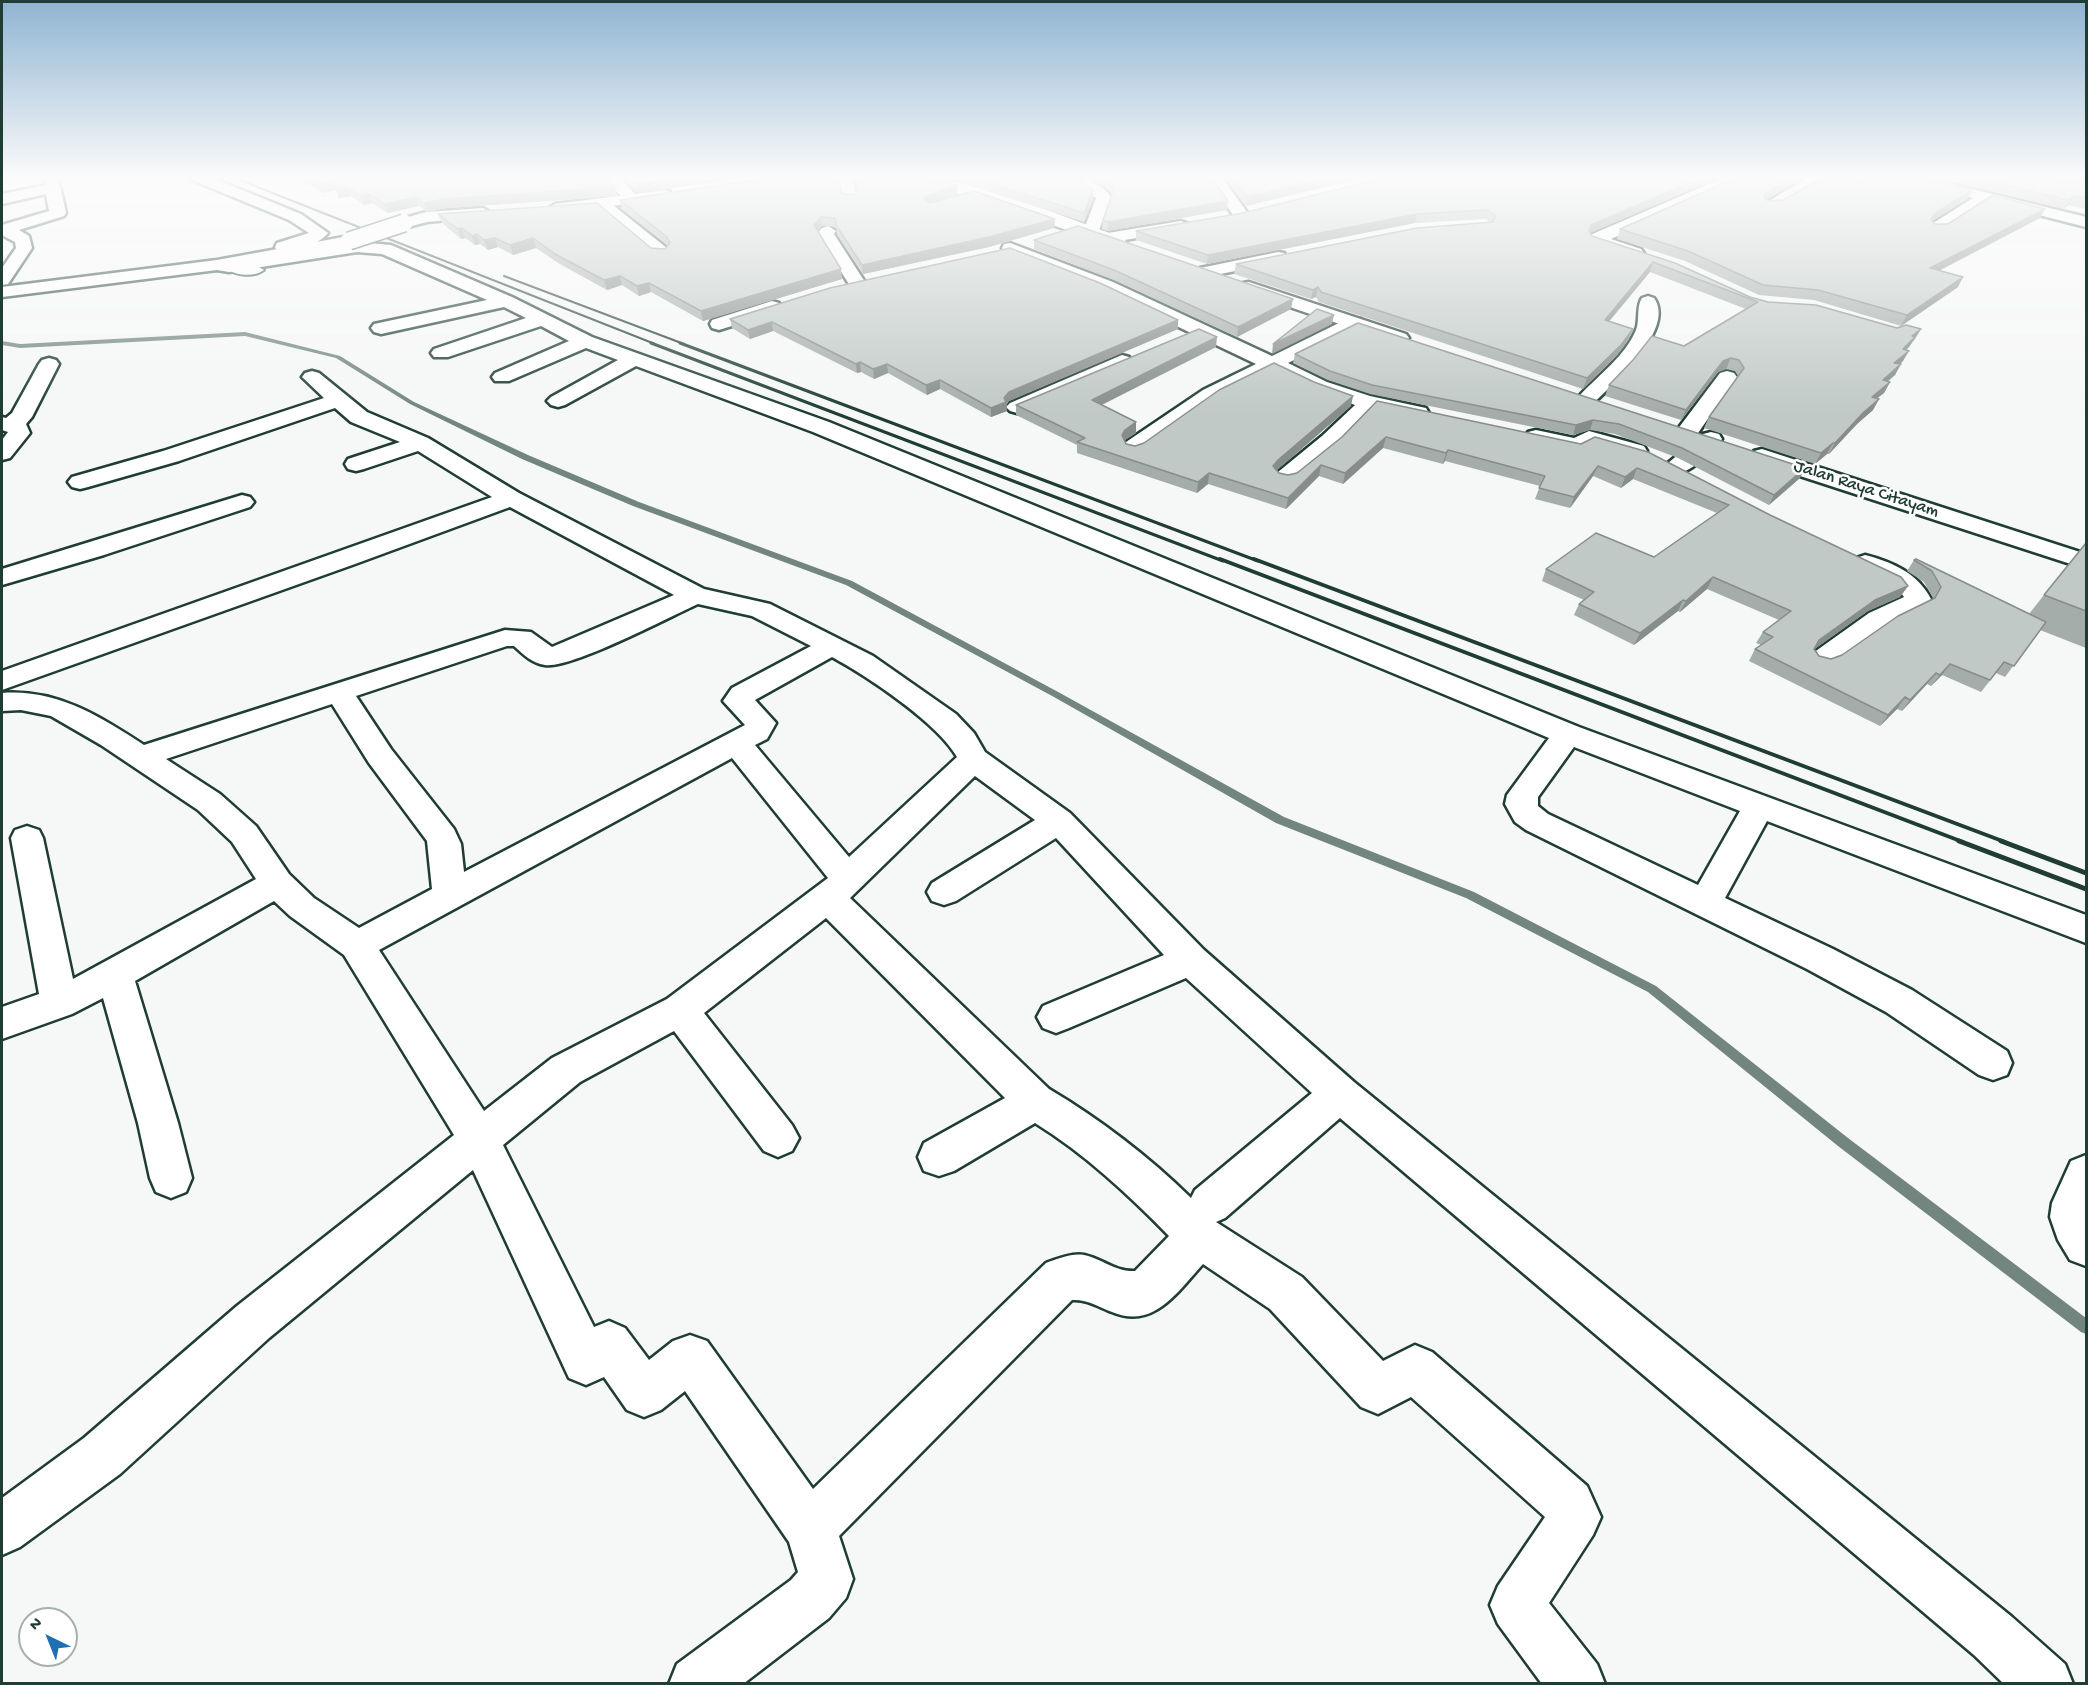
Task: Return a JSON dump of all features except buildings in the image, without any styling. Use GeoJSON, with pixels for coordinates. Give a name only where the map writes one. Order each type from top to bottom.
{"type":"FeatureCollection","features":[{"type":"Feature","properties":{"kind":"street"},"geometry":{"type":"LineString","coordinates":[[2,280],[19,256]]}},
{"type":"Feature","properties":{"kind":"street"},"geometry":{"type":"LineString","coordinates":[[217,266],[254,256]]}},
{"type":"Feature","properties":{"kind":"street"},"geometry":{"type":"LineString","coordinates":[[2,292],[217,266],[272,256]]}},
{"type":"Feature","properties":{"kind":"street"},"geometry":{"type":"LineString","coordinates":[[217,266],[260,266],[322,256]]}},
{"type":"Feature","properties":{"kind":"street"},"geometry":{"type":"LineString","coordinates":[[395,256],[506,301],[585,341],[821,427],[1568,734],[2086,929]]}},
{"type":"Feature","properties":{"kind":"street"},"geometry":{"type":"LineString","coordinates":[[836,288],[865,280],[844,256]]}},
{"type":"Feature","properties":{"kind":"street"},"geometry":{"type":"LineString","coordinates":[[1016,256],[1107,286],[1320,387],[1364,401],[1442,417]]}},
{"type":"Feature","properties":{"kind":"street"},"geometry":{"type":"LineString","coordinates":[[1206,272],[1286,256]]}},
{"type":"Feature","properties":{"kind":"street"},"geometry":{"type":"LineString","coordinates":[[1646,256],[1650,257]]}},
{"type":"Feature","properties":{"kind":"street"},"geometry":{"type":"LineString","coordinates":[[1185,264],[1415,343]]}},
{"type":"Feature","properties":{"kind":"street"},"geometry":{"type":"LineString","coordinates":[[719,324],[794,300]]}},
{"type":"Feature","properties":{"kind":"street"},"geometry":{"type":"LineString","coordinates":[[381,328],[506,301]]}},
{"type":"Feature","properties":{"kind":"street"},"geometry":{"type":"LineString","coordinates":[[1588,398],[1634,349],[1641,338],[1646,330],[1648,303]]}},
{"type":"Feature","properties":{"kind":"street"},"geometry":{"type":"LineString","coordinates":[[441,353],[543,320]]}},
{"type":"Feature","properties":{"kind":"street"},"geometry":{"type":"LineString","coordinates":[[1134,447],[1210,394],[1354,323]]}},
{"type":"Feature","properties":{"kind":"street"},"geometry":{"type":"LineString","coordinates":[[1178,338],[1198,329]]}},
{"type":"Feature","properties":{"kind":"street"},"geometry":{"type":"LineString","coordinates":[[502,376],[585,341]]}},
{"type":"Feature","properties":{"kind":"street"},"geometry":{"type":"LineString","coordinates":[[1017,406],[1136,355]]}},
{"type":"Feature","properties":{"kind":"street"},"geometry":{"type":"LineString","coordinates":[[558,401],[636,358]]}},
{"type":"Feature","properties":{"kind":"street"},"geometry":{"type":"LineString","coordinates":[[6,424],[21,417],[49,364]]}},
{"type":"Feature","properties":{"kind":"street"},"geometry":{"type":"LineString","coordinates":[[312,377],[338,400],[374,424],[420,443],[511,498],[695,595],[761,610],[863,662],[937,714],[963,740],[974,759],[1059,821],[1191,960],[1340,1094],[1993,1636],[2045,1683]]}},
{"type":"Feature","properties":{"kind":"street"},"geometry":{"type":"LineString","coordinates":[[1688,431],[1727,377]]}},
{"type":"Feature","properties":{"kind":"street"},"geometry":{"type":"LineString","coordinates":[[1567,392],[1610,406]]}},
{"type":"Feature","properties":{"kind":"street"},"geometry":{"type":"LineString","coordinates":[[80,482],[171,456],[338,400]]}},
{"type":"Feature","properties":{"kind":"street"},"geometry":{"type":"LineString","coordinates":[[1286,477],[1330,441],[1366,406],[1364,401]]}},
{"type":"Feature","properties":{"kind":"street"},"geometry":{"type":"LineString","coordinates":[[2,453],[19,433],[17,427],[6,424]]}},
{"type":"Feature","properties":{"kind":"street","name":"Jalan Raya Citayam"},"geometry":{"type":"LineString","coordinates":[[1666,424],[2086,562]]}},
{"type":"Feature","properties":{"kind":"street"},"geometry":{"type":"LineString","coordinates":[[1516,433],[1578,445],[1586,438],[1624,446],[1686,473],[1711,439]]}},
{"type":"Feature","properties":{"kind":"street"},"geometry":{"type":"LineString","coordinates":[[356,464],[420,443]]}},
{"type":"Feature","properties":{"kind":"street"},"geometry":{"type":"LineString","coordinates":[[2,681],[346,560],[511,498]]}},
{"type":"Feature","properties":{"kind":"street"},"geometry":{"type":"LineString","coordinates":[[2,577],[95,550],[242,502]]}},
{"type":"Feature","properties":{"kind":"street"},"geometry":{"type":"LineString","coordinates":[[1823,659],[1878,619],[1903,609],[1918,599],[1914,590],[1904,581],[1841,551]]}},
{"type":"Feature","properties":{"kind":"street"},"geometry":{"type":"LineString","coordinates":[[140,757],[505,638],[522,638],[545,657],[550,657],[578,648],[695,595]]}},
{"type":"Feature","properties":{"kind":"street"},"geometry":{"type":"LineString","coordinates":[[357,945],[756,732],[761,723],[738,700],[742,695],[832,646]]}},
{"type":"Feature","properties":{"kind":"street"},"geometry":{"type":"LineString","coordinates":[[338,691],[380,756],[442,837],[448,850],[446,880],[450,894]]}},
{"type":"Feature","properties":{"kind":"street"},"geometry":{"type":"LineString","coordinates":[[2,702],[21,701],[59,708],[112,738],[209,802],[244,834],[277,883],[302,908],[357,945],[479,1139],[586,1361],[609,1344],[644,1393],[690,1358],[810,1528],[827,1579],[810,1599],[697,1683]]}},
{"type":"Feature","properties":{"kind":"street"},"geometry":{"type":"LineString","coordinates":[[1568,734],[1523,795],[1521,804],[1526,814],[1899,1001],[1993,1063]]}},
{"type":"Feature","properties":{"kind":"street"},"geometry":{"type":"LineString","coordinates":[[736,744],[838,888],[1035,1102],[1071,1125],[1142,1179],[1205,1220],[1286,1293],[1378,1390],[1415,1369],[1569,1504],[1575,1517],[1517,1605],[1577,1683]]}},
{"type":"Feature","properties":{"kind":"street"},"geometry":{"type":"LineString","coordinates":[[2,1529],[102,1456],[253,1322],[356,1242],[566,1070],[602,1049],[680,1010],[838,888],[974,759]]}},
{"type":"Feature","properties":{"kind":"street"},"geometry":{"type":"LineString","coordinates":[[1705,903],[1759,806]]}},
{"type":"Feature","properties":{"kind":"street"},"geometry":{"type":"LineString","coordinates":[[944,892],[1059,821]]}},
{"type":"Feature","properties":{"kind":"street"},"geometry":{"type":"LineString","coordinates":[[27,838],[59,1003]]}},
{"type":"Feature","properties":{"kind":"street"},"geometry":{"type":"LineString","coordinates":[[2,1023],[59,1003],[115,975],[277,883]]}},
{"type":"Feature","properties":{"kind":"street"},"geometry":{"type":"LineString","coordinates":[[1056,1017],[1191,960]]}},
{"type":"Feature","properties":{"kind":"street"},"geometry":{"type":"LineString","coordinates":[[115,975],[158,1123],[171,1178]]}},
{"type":"Feature","properties":{"kind":"street"},"geometry":{"type":"LineString","coordinates":[[680,1010],[778,1138]]}},
{"type":"Feature","properties":{"kind":"street"},"geometry":{"type":"LineString","coordinates":[[810,1528],[1062,1279],[1083,1277],[1122,1294],[1144,1293],[1205,1220],[1340,1094]]}},
{"type":"Feature","properties":{"kind":"street"},"geometry":{"type":"LineString","coordinates":[[939,1157],[1035,1102]]}},
{"type":"Feature","properties":{"kind":"street"},"geometry":{"type":"LineString","coordinates":[[2086,1175],[2071,1205],[2074,1229],[2086,1245]]}},
{"type":"Feature","properties":{"kind":"lane"},"geometry":{"type":"LineString","coordinates":[[255,285],[260,266]]}},
{"type":"Feature","properties":{"kind":"waterway"},"geometry":{"type":"LineString","coordinates":[[2,343],[20,346],[245,334],[338,357],[412,403],[525,457],[636,504],[849,583],[1057,695],[1280,820],[1470,895],[1652,989],[1843,1142],[2086,1327]]}},
{"type":"Feature","properties":{"kind":"railway"},"geometry":{"type":"LineString","coordinates":[[431,256],[655,344]]}},
{"type":"Feature","properties":{"kind":"railway"},"geometry":{"type":"LineString","coordinates":[[504,276],[684,344]]}},
{"type":"Feature","properties":{"kind":"railway"},"geometry":{"type":"LineString","coordinates":[[651,343],[1223,561]]}},
{"type":"Feature","properties":{"kind":"railway"},"geometry":{"type":"LineString","coordinates":[[680,343],[1258,561]]}},
{"type":"Feature","properties":{"kind":"railway"},"geometry":{"type":"LineString","coordinates":[[1220,559],[1963,842]]}},
{"type":"Feature","properties":{"kind":"railway"},"geometry":{"type":"LineString","coordinates":[[1254,559],[2005,842]]}},
{"type":"Feature","properties":{"kind":"railway"},"geometry":{"type":"LineString","coordinates":[[1959,841],[2086,889]]}},
{"type":"Feature","properties":{"kind":"railway"},"geometry":{"type":"LineString","coordinates":[[2001,841],[2086,873]]}}]}
